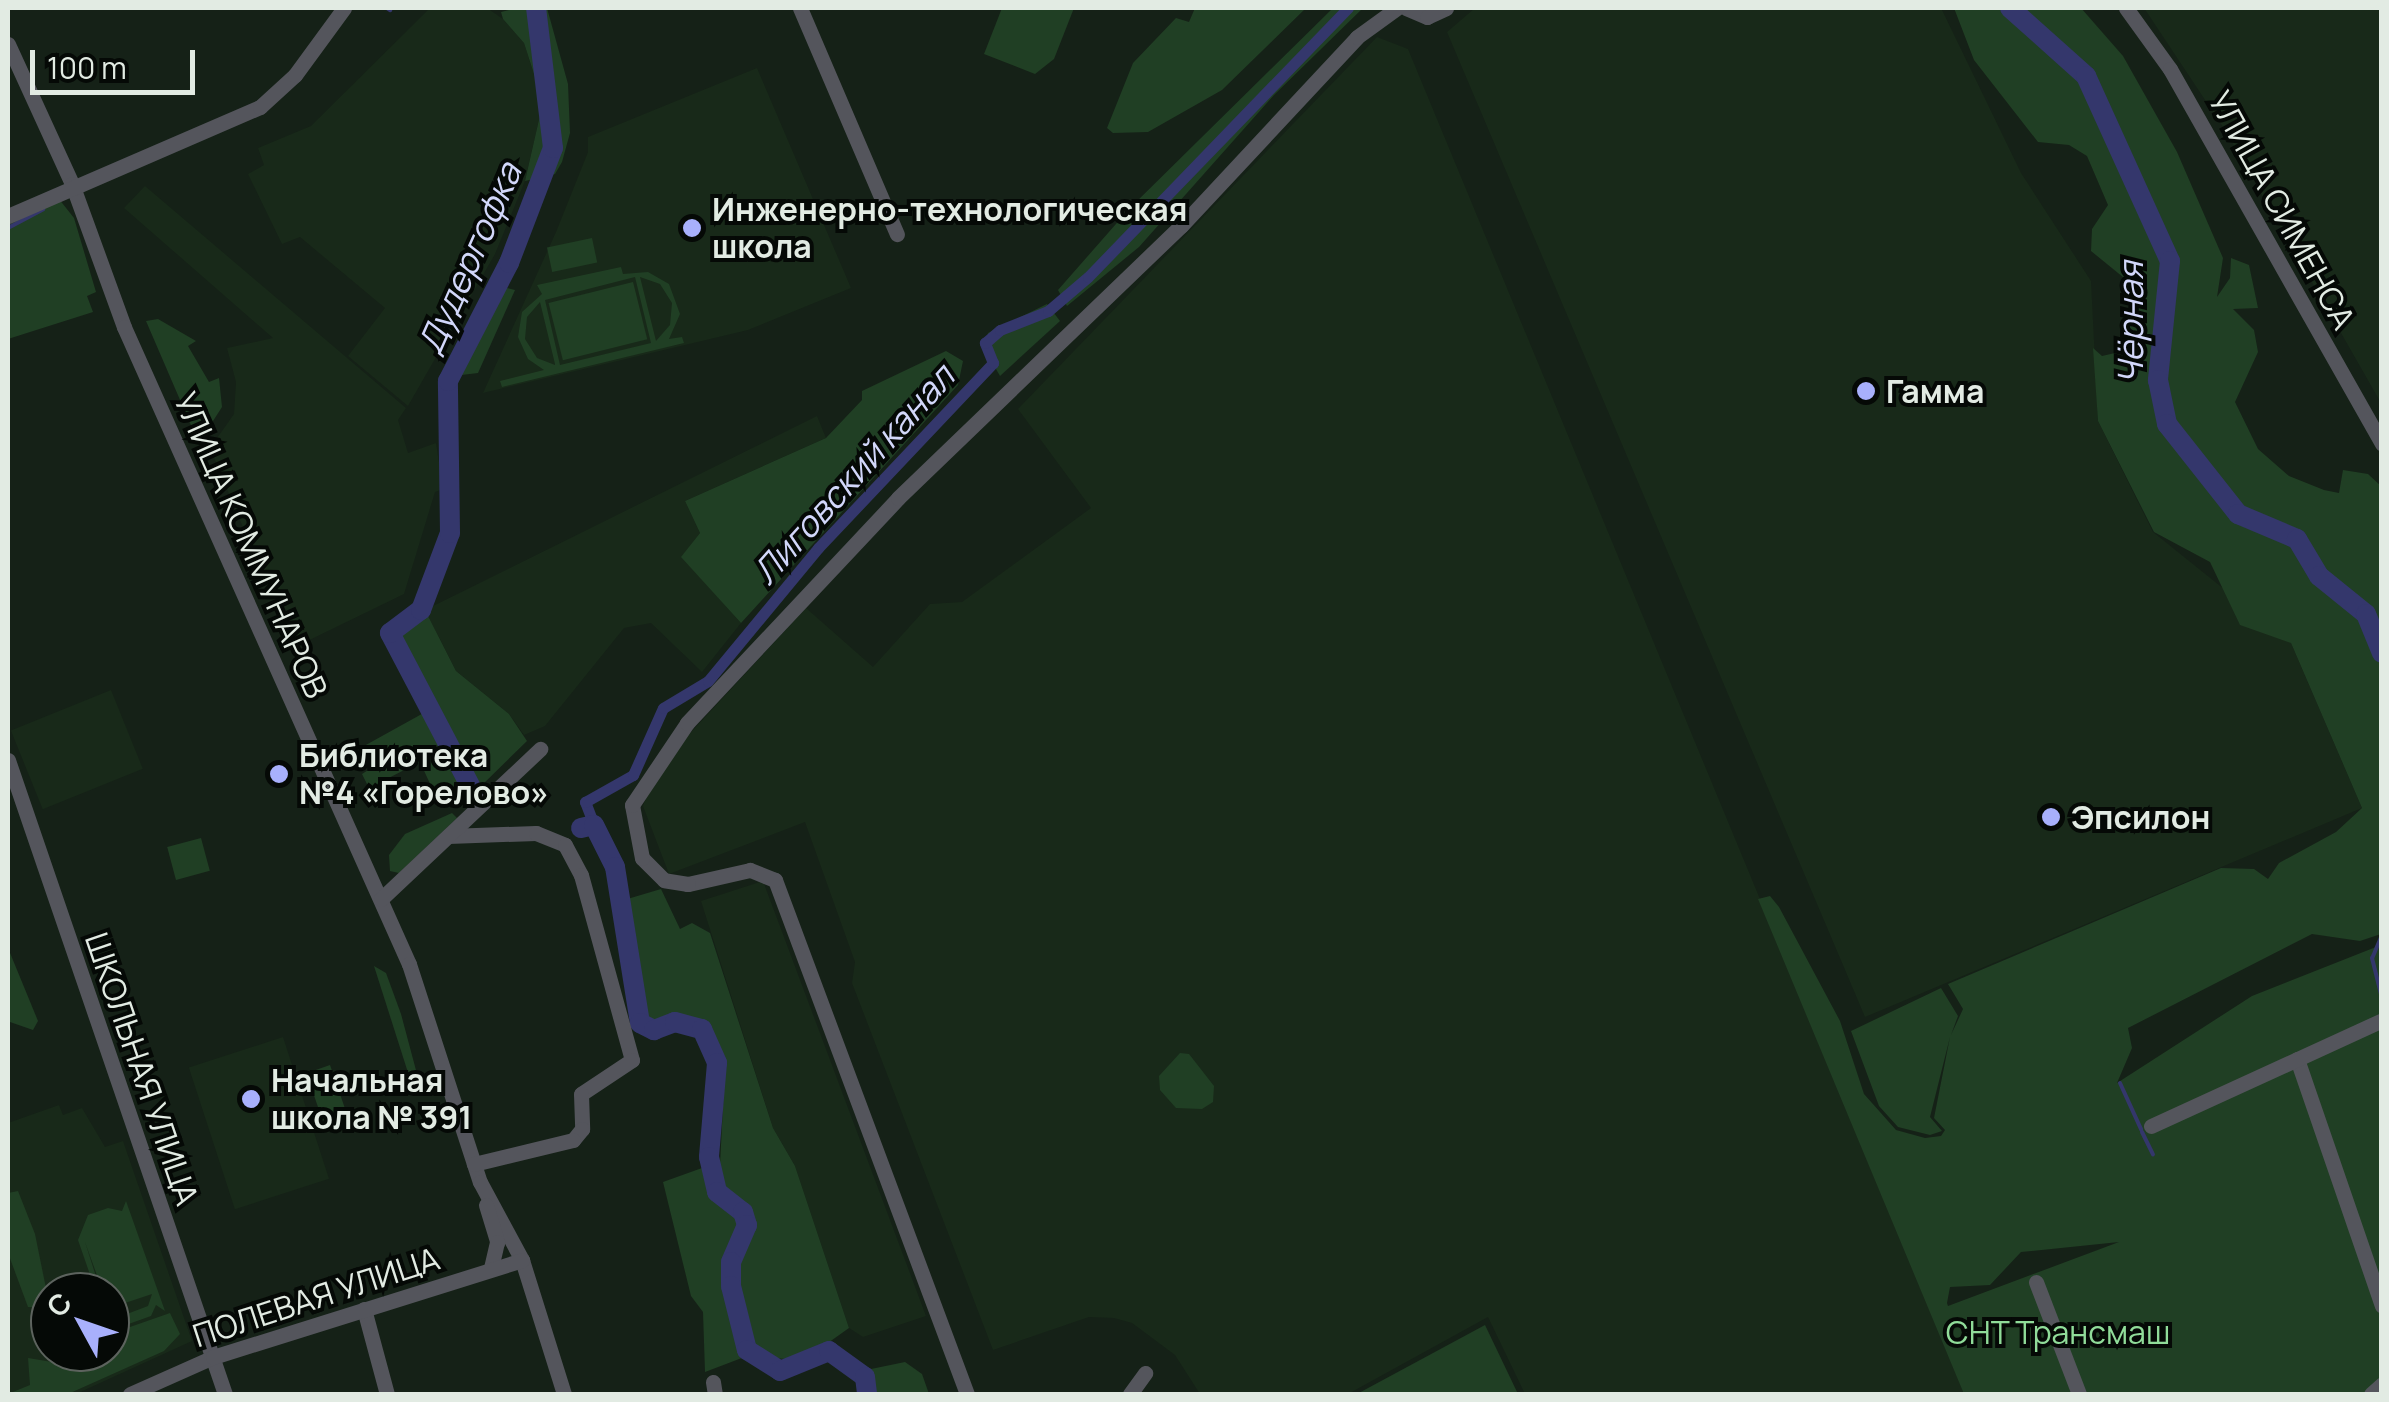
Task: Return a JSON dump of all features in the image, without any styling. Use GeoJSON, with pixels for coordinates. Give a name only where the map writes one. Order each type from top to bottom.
{"type":"FeatureCollection","features":[{"type":"Feature","properties":{"kind":"street"},"geometry":{"type":"LineString","coordinates":[[8,216],[72,184],[260,107],[295,74],[344,8]]}},
{"type":"Feature","properties":{"kind":"street"},"geometry":{"type":"LineString","coordinates":[[800,8],[897,234]]}},
{"type":"Feature","properties":{"kind":"street"},"geometry":{"type":"LineString","coordinates":[[967,1394],[775,880],[750,870],[688,884],[664,880],[642,858],[632,805],[687,723],[898,498],[1181,226],[1357,37],[1397,8]]}},
{"type":"Feature","properties":{"kind":"street"},"geometry":{"type":"LineString","coordinates":[[1406,8],[1427,16],[1446,8]]}},
{"type":"Feature","properties":{"kind":"street","name":"УЛИЦА СИМЕНСА"},"geometry":{"type":"LineString","coordinates":[[2126,8],[2189,101],[2382,444]]}},
{"type":"Feature","properties":{"kind":"street","name":"УЛИЦА КОММУНАРОВ"},"geometry":{"type":"LineString","coordinates":[[8,44],[72,184],[124,328],[381,899],[480,1182],[497,1242],[492,1269]]}},
{"type":"Feature","properties":{"kind":"street"},"geometry":{"type":"LineString","coordinates":[[381,899],[540,748]]}},
{"type":"Feature","properties":{"kind":"street","name":"ШКОЛЬНАЯ УЛИЦА"},"geometry":{"type":"LineString","coordinates":[[8,760],[225,1394]]}},
{"type":"Feature","properties":{"kind":"street"},"geometry":{"type":"LineString","coordinates":[[448,836],[552,837],[566,845],[581,876],[630,1045],[625,1068],[581,1094],[582,1128],[573,1140],[474,1164]]}},
{"type":"Feature","properties":{"kind":"street"},"geometry":{"type":"LineString","coordinates":[[2151,1126],[2382,1020]]}},
{"type":"Feature","properties":{"kind":"street"},"geometry":{"type":"LineString","coordinates":[[2298,1059],[2382,1306]]}},
{"type":"Feature","properties":{"kind":"street","name":"УЛИЦА КОММУНАРОВ"},"geometry":{"type":"LineString","coordinates":[[480,1182],[522,1260],[564,1394]]}},
{"type":"Feature","properties":{"kind":"street","name":"ПОЛЕВАЯ УЛИЦА"},"geometry":{"type":"LineString","coordinates":[[130,1394],[213,1357],[522,1260]]}},
{"type":"Feature","properties":{"kind":"street"},"geometry":{"type":"LineString","coordinates":[[2036,1282],[2079,1394]]}},
{"type":"Feature","properties":{"kind":"street"},"geometry":{"type":"LineString","coordinates":[[364,1309],[387,1394]]}},
{"type":"Feature","properties":{"kind":"street"},"geometry":{"type":"LineString","coordinates":[[1130,1394],[1145,1373]]}},
{"type":"Feature","properties":{"kind":"shaded area"},"geometry":{"type":"Polygon","coordinates":[[[430,8],[487,8],[503,19],[524,43],[543,102],[525,181],[495,254],[408,406],[348,356],[385,308],[300,237],[282,244],[248,174],[264,165],[258,148],[311,126],[430,8]]]}},
{"type":"Feature","properties":{"kind":"shaded area"},"geometry":{"type":"Polygon","coordinates":[[[1475,8],[1941,8],[2021,173],[2091,281],[2098,421],[2153,532],[2291,643],[2362,808],[1865,1017],[1447,32],[1475,8]]]}},
{"type":"Feature","properties":{"kind":"shaded area"},"geometry":{"type":"Polygon","coordinates":[[[2144,8],[2381,8],[2381,403],[2225,130],[2144,8]]]}},
{"type":"Feature","properties":{"kind":"shaded area"},"geometry":{"type":"Polygon","coordinates":[[[1377,37],[1408,49],[1965,1394],[1525,1394],[1488,1317],[1348,1394],[1200,1394],[1175,1355],[1132,1323],[1114,1318],[1089,1317],[993,1350],[852,983],[855,962],[805,822],[669,874],[643,806],[657,769],[806,608],[873,667],[930,604],[962,602],[1091,508],[1018,409],[1377,37]]]}},
{"type":"Feature","properties":{"kind":"shaded area","name":"Инженерно-технологическая школа"},"geometry":{"type":"Polygon","coordinates":[[[757,68],[851,288],[748,330],[483,393],[556,232],[588,152],[588,137],[757,68]]]}},
{"type":"Feature","properties":{"kind":"shaded area"},"geometry":{"type":"Polygon","coordinates":[[[145,186],[406,408],[398,420],[408,453],[436,443],[443,489],[435,492],[404,594],[293,648],[210,448],[234,414],[236,382],[227,348],[273,338],[124,208],[145,186]]]}},
{"type":"Feature","properties":{"kind":"shaded area"},"geometry":{"type":"Polygon","coordinates":[[[817,416],[826,438],[685,501],[700,533],[682,557],[741,623],[702,672],[651,623],[624,628],[545,726],[524,735],[509,714],[456,671],[425,610],[817,416]]]}},
{"type":"Feature","properties":{"kind":"shaded area"},"geometry":{"type":"Polygon","coordinates":[[[111,690],[143,769],[43,809],[11,730],[111,690]]]}},
{"type":"Feature","properties":{"kind":"shaded area"},"geometry":{"type":"Polygon","coordinates":[[[763,881],[926,1316],[863,1337],[849,1328],[795,1166],[773,1128],[701,901],[763,881]]]}},
{"type":"Feature","properties":{"kind":"shaded area","name":"Начальная школа № 391"},"geometry":{"type":"Polygon","coordinates":[[[283,1037],[329,1179],[235,1209],[189,1068],[283,1037]]]}},
{"type":"Feature","properties":{"kind":"shaded area"},"geometry":{"type":"Polygon","coordinates":[[[59,1105],[63,1115],[82,1108],[105,1147],[123,1141],[192,1341],[130,1369],[130,1272],[30,1272],[30,1372],[124,1372],[76,1394],[8,1394],[8,1123],[59,1105]]]}},
{"type":"Feature","properties":{"kind":"green space"},"geometry":{"type":"Polygon","coordinates":[[[547,8],[568,84],[570,133],[562,162],[555,174],[525,181],[543,102],[524,43],[501,12],[547,8]]]}},
{"type":"Feature","properties":{"kind":"green space"},"geometry":{"type":"Polygon","coordinates":[[[1002,8],[1074,8],[1054,59],[1035,74],[984,54],[1002,8]]]}},
{"type":"Feature","properties":{"kind":"green space"},"geometry":{"type":"Polygon","coordinates":[[[1195,8],[1306,8],[1222,90],[1148,132],[1113,133],[1107,128],[1133,63],[1176,18],[1189,22],[1195,8]]]}},
{"type":"Feature","properties":{"kind":"green space"},"geometry":{"type":"Polygon","coordinates":[[[1333,8],[1363,8],[1274,95],[1139,247],[1067,306],[1058,290],[1130,208],[1333,8]]]}},
{"type":"Feature","properties":{"kind":"green space","name":"СНТ Трансмаш"},"geometry":{"type":"Polygon","coordinates":[[[1954,8],[2081,8],[2123,56],[2177,152],[2223,258],[2217,297],[2230,278],[2231,258],[2249,265],[2258,308],[2233,309],[2254,330],[2258,352],[2235,402],[2258,449],[2289,476],[2324,490],[2339,493],[2343,470],[2368,474],[2382,487],[2381,934],[2360,941],[2312,934],[2128,1028],[2132,1048],[2117,1083],[2252,996],[2381,945],[2381,1394],[1964,1394],[1758,899],[1770,896],[1779,907],[1840,1021],[1864,1094],[1896,1130],[1925,1138],[1941,1136],[1945,1130],[1934,1118],[1950,1037],[1930,1117],[1942,1131],[1930,1135],[1898,1127],[1879,1106],[1851,1031],[1941,988],[1958,1016],[1951,1035],[1963,1009],[1948,984],[2221,868],[2254,869],[2268,879],[2279,863],[2336,832],[2362,808],[2291,643],[2240,625],[2210,562],[2154,532],[2098,421],[2093,348],[2102,356],[2115,353],[2145,295],[2091,251],[2092,229],[2108,205],[2087,156],[2069,145],[2038,142],[1974,60],[1954,8]],[[2119,1242],[2021,1252],[1990,1285],[1950,1287],[1948,1306],[2119,1242]]]}},
{"type":"Feature","properties":{"kind":"green space"},"geometry":{"type":"Polygon","coordinates":[[[59,199],[74,218],[96,292],[87,296],[93,312],[8,339],[8,225],[59,199]]]}},
{"type":"Feature","properties":{"kind":"green space"},"geometry":{"type":"Polygon","coordinates":[[[592,238],[597,262],[552,272],[547,248],[592,238]]]}},
{"type":"Feature","properties":{"kind":"green space"},"geometry":{"type":"Polygon","coordinates":[[[621,267],[623,274],[648,272],[669,284],[680,314],[669,339],[682,337],[684,343],[502,387],[500,381],[544,370],[528,359],[518,337],[522,312],[542,294],[537,285],[621,267]],[[635,277],[545,300],[560,365],[651,343],[635,277]],[[640,277],[656,341],[670,325],[672,303],[660,284],[640,277]],[[540,302],[527,317],[525,339],[537,358],[555,365],[540,302]]]}},
{"type":"Feature","properties":{"kind":"green space"},"geometry":{"type":"Polygon","coordinates":[[[633,282],[647,339],[563,360],[549,303],[633,282]]]}},
{"type":"Feature","properties":{"kind":"green space"},"geometry":{"type":"Polygon","coordinates":[[[500,286],[515,290],[478,373],[453,376],[500,286]]]}},
{"type":"Feature","properties":{"kind":"green space"},"geometry":{"type":"Polygon","coordinates":[[[1047,304],[1060,321],[1000,376],[985,350],[988,333],[1047,304]]]}},
{"type":"Feature","properties":{"kind":"green space"},"geometry":{"type":"Polygon","coordinates":[[[158,319],[196,341],[188,346],[209,382],[219,378],[222,407],[204,435],[196,437],[146,321],[158,319]]]}},
{"type":"Feature","properties":{"kind":"green space"},"geometry":{"type":"Polygon","coordinates":[[[946,351],[963,361],[958,385],[741,623],[681,557],[700,533],[685,501],[826,438],[862,400],[862,391],[946,351]]]}},
{"type":"Feature","properties":{"kind":"green space"},"geometry":{"type":"Polygon","coordinates":[[[425,610],[456,671],[509,714],[527,741],[478,789],[395,633],[425,610]]]}},
{"type":"Feature","properties":{"kind":"green space"},"geometry":{"type":"Polygon","coordinates":[[[429,710],[464,777],[438,801],[420,762],[369,788],[362,774],[373,767],[364,746],[429,710]]]}},
{"type":"Feature","properties":{"kind":"green space"},"geometry":{"type":"Polygon","coordinates":[[[452,813],[457,818],[399,873],[390,871],[389,855],[405,834],[452,813]]]}},
{"type":"Feature","properties":{"kind":"green space"},"geometry":{"type":"Polygon","coordinates":[[[201,838],[210,871],[176,880],[167,847],[201,838]]]}},
{"type":"Feature","properties":{"kind":"green space"},"geometry":{"type":"Polygon","coordinates":[[[661,889],[680,929],[692,923],[710,933],[773,1128],[795,1166],[849,1328],[804,1360],[769,1358],[754,1350],[749,1337],[735,1271],[752,1219],[719,1184],[725,1067],[708,1028],[693,1018],[651,1021],[638,1000],[624,900],[661,889]]]}},
{"type":"Feature","properties":{"kind":"green space"},"geometry":{"type":"Polygon","coordinates":[[[8,948],[38,1021],[33,1030],[10,1022],[8,948]]]}},
{"type":"Feature","properties":{"kind":"green space"},"geometry":{"type":"Polygon","coordinates":[[[374,966],[386,973],[401,1014],[417,1074],[411,1082],[374,966]]]}},
{"type":"Feature","properties":{"kind":"green space"},"geometry":{"type":"Polygon","coordinates":[[[1180,1053],[1189,1054],[1214,1086],[1213,1102],[1202,1109],[1176,1108],[1160,1090],[1159,1076],[1180,1053]]]}},
{"type":"Feature","properties":{"kind":"green space"},"geometry":{"type":"Polygon","coordinates":[[[330,1065],[346,1112],[323,1120],[306,1073],[330,1065]]]}},
{"type":"Feature","properties":{"kind":"green space"},"geometry":{"type":"Polygon","coordinates":[[[703,1160],[714,1197],[735,1208],[742,1226],[728,1281],[747,1356],[705,1372],[703,1312],[691,1296],[663,1182],[702,1168],[703,1160]]]}},
{"type":"Feature","properties":{"kind":"green space"},"geometry":{"type":"Polygon","coordinates":[[[18,1191],[35,1234],[43,1272],[30,1272],[30,1307],[8,1253],[8,1193],[18,1191]]]}},
{"type":"Feature","properties":{"kind":"green space"},"geometry":{"type":"Polygon","coordinates":[[[126,1201],[165,1311],[156,1305],[151,1316],[130,1324],[130,1313],[148,1306],[152,1294],[130,1301],[130,1272],[96,1272],[85,1242],[95,1272],[89,1272],[78,1240],[88,1215],[108,1208],[122,1211],[126,1201]]]}},
{"type":"Feature","properties":{"kind":"green space"},"geometry":{"type":"Polygon","coordinates":[[[170,1313],[180,1334],[164,1351],[130,1366],[130,1327],[170,1313]]]}},
{"type":"Feature","properties":{"kind":"green space"},"geometry":{"type":"Polygon","coordinates":[[[1485,1325],[1518,1394],[1357,1394],[1485,1325]]]}},
{"type":"Feature","properties":{"kind":"green space"},"geometry":{"type":"Polygon","coordinates":[[[28,1358],[30,1372],[117,1372],[68,1394],[8,1394],[30,1385],[28,1358]]]}},
{"type":"Feature","properties":{"kind":"green space"},"geometry":{"type":"Polygon","coordinates":[[[905,1362],[922,1374],[929,1394],[870,1394],[871,1369],[905,1362]]]}},
{"type":"Feature","properties":{"kind":"waterway","name":"Дудергофка"},"geometry":{"type":"LineString","coordinates":[[475,795],[390,633],[421,610],[450,533],[448,381],[509,263],[553,148],[536,8]]}},
{"type":"Feature","properties":{"kind":"waterway","name":"Лиговский канал"},"geometry":{"type":"LineString","coordinates":[[594,825],[585,802],[633,775],[663,708],[708,681],[818,548],[993,363],[985,343],[1000,330],[1048,311],[1088,277],[1348,8]]}},
{"type":"Feature","properties":{"kind":"waterway","name":"Чёрная"},"geometry":{"type":"LineString","coordinates":[[2010,8],[2086,76],[2170,261],[2158,380],[2167,424],[2238,514],[2297,539],[2319,576],[2366,614],[2382,653]]}},
{"type":"Feature","properties":{"kind":"waterway"},"geometry":{"type":"LineString","coordinates":[[8,228],[43,209]]}},
{"type":"Feature","properties":{"kind":"waterway","name":"Дудергофка"},"geometry":{"type":"LineString","coordinates":[[581,828],[594,825],[615,867],[640,1023],[654,1030],[675,1022],[702,1029],[717,1063],[709,1157],[717,1192],[743,1212],[747,1225],[731,1262],[731,1286],[747,1350],[780,1371],[829,1351],[865,1377],[867,1394]]}},
{"type":"Feature","properties":{"kind":"waterway"},"geometry":{"type":"LineString","coordinates":[[2382,935],[2372,958],[2382,998]]}},
{"type":"Feature","properties":{"kind":"waterway"},"geometry":{"type":"LineString","coordinates":[[2120,1083],[2141,1129]]}},
{"type":"Feature","properties":{"kind":"waterway"},"geometry":{"type":"LineString","coordinates":[[2142,1132],[2153,1155]]}},
{"type":"Feature","properties":{"kind":"place","name":"Инженерно-технологическая школа"},"geometry":{"type":"Point","coordinates":[692,228]}},
{"type":"Feature","properties":{"kind":"place","name":"Гамма"},"geometry":{"type":"Point","coordinates":[1866,391]}},
{"type":"Feature","properties":{"kind":"place","name":"Библиотека №4 «Горелово»"},"geometry":{"type":"Point","coordinates":[279,774]}},
{"type":"Feature","properties":{"kind":"place","name":"Эпсилон"},"geometry":{"type":"Point","coordinates":[2051,817]}},
{"type":"Feature","properties":{"kind":"place","name":"Начальная школа № 391"},"geometry":{"type":"Point","coordinates":[251,1099]}}]}
